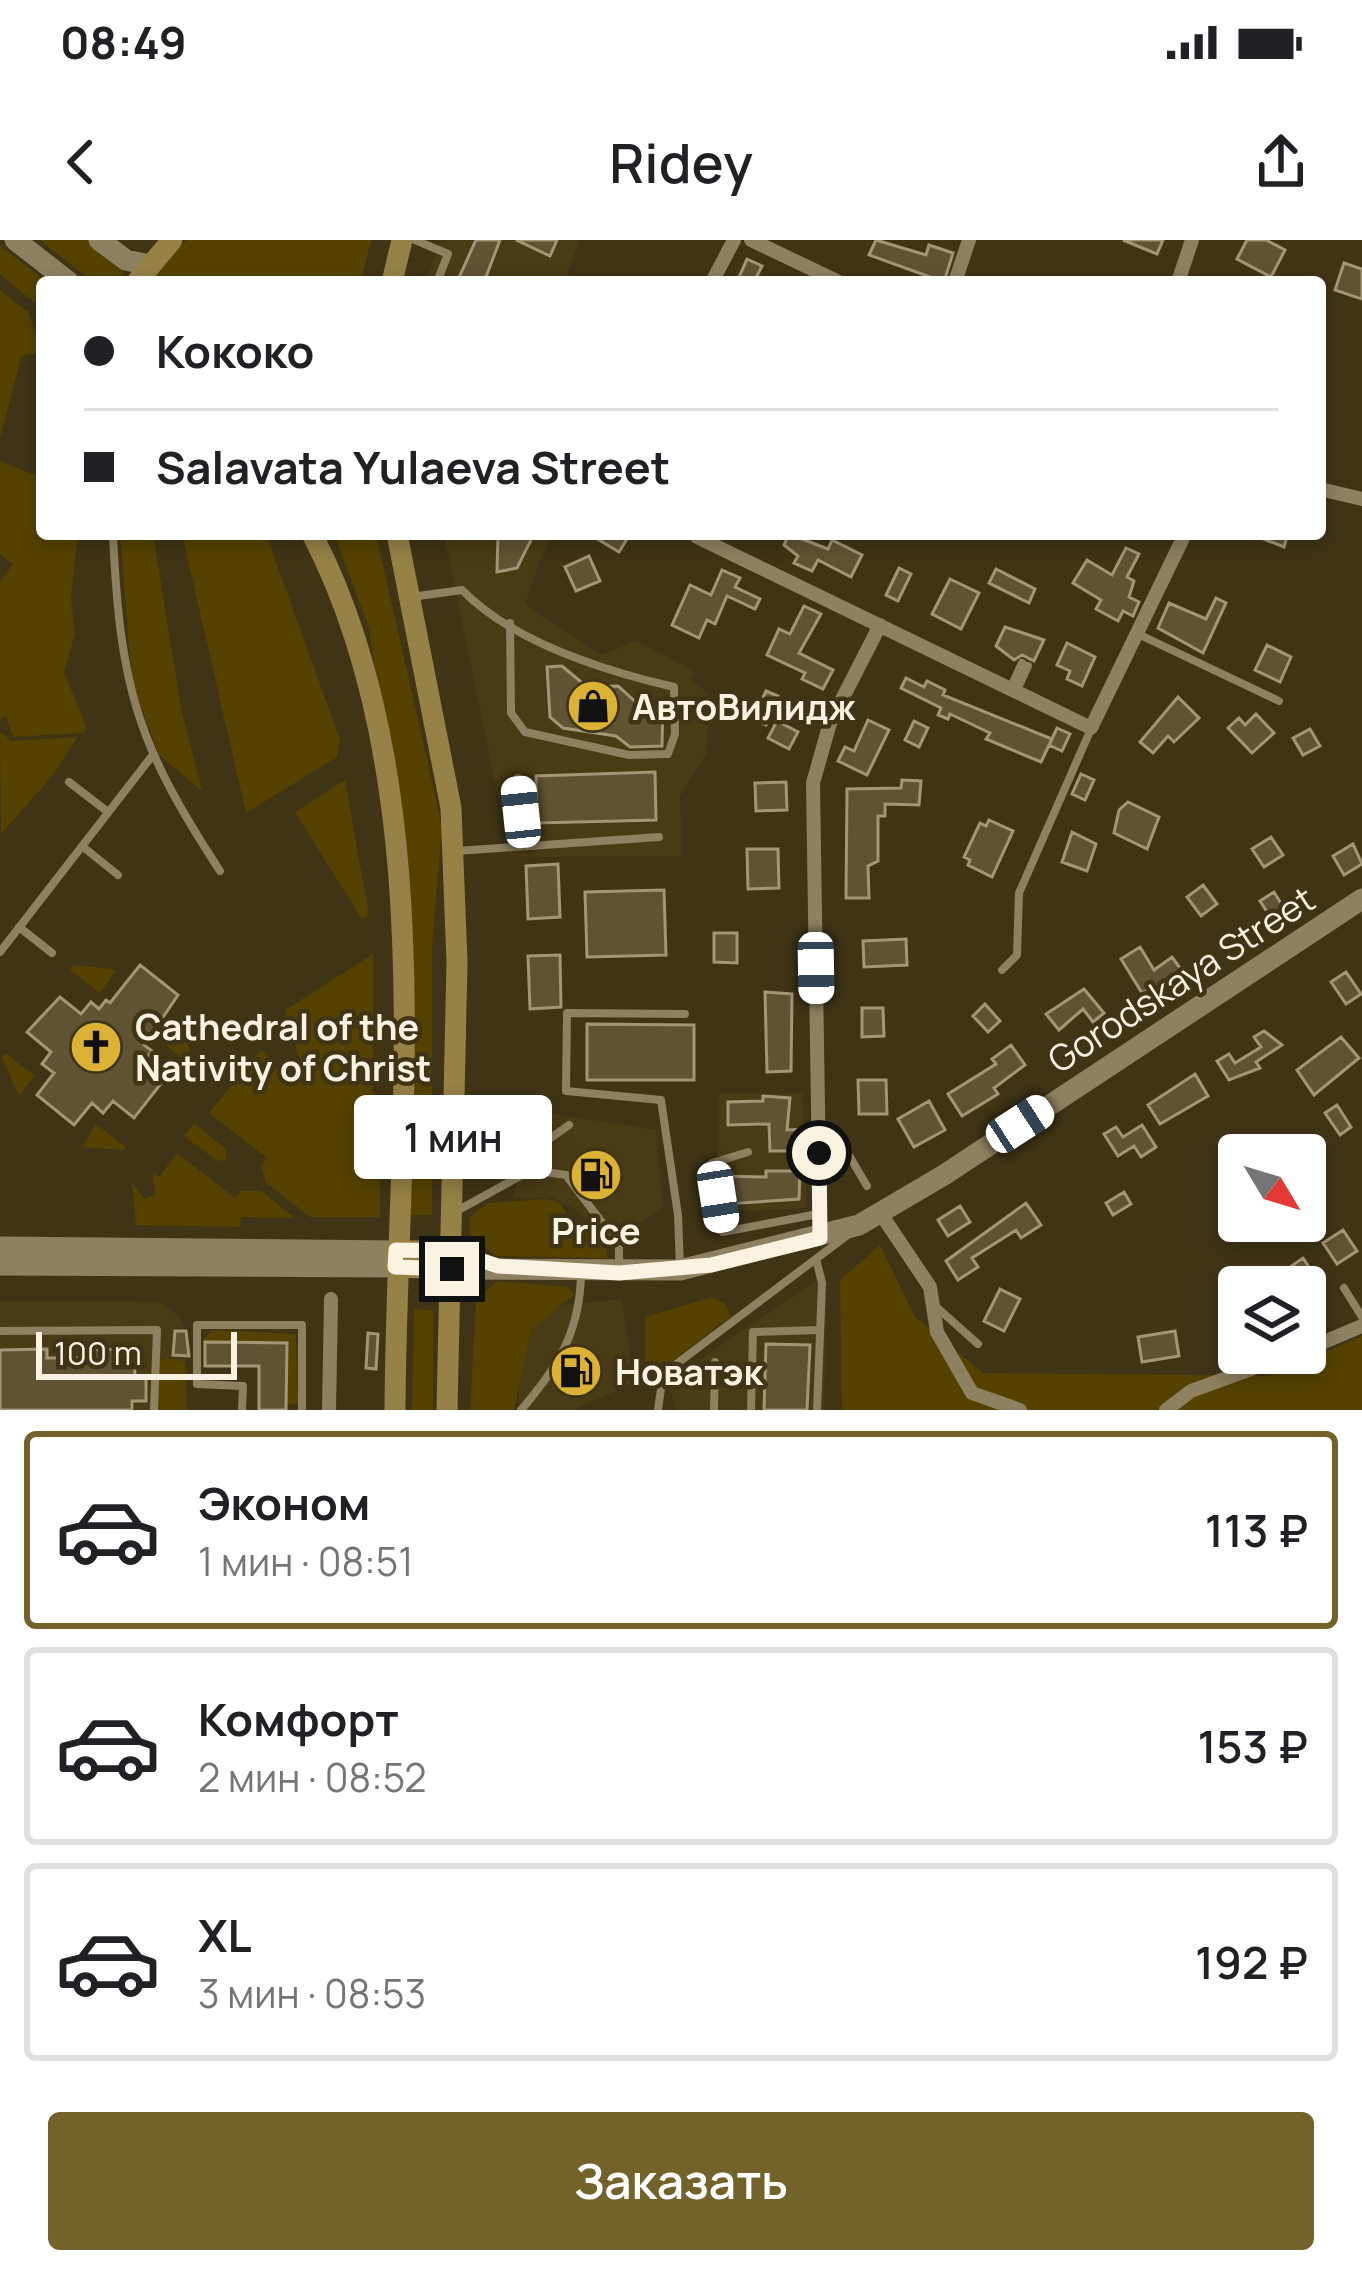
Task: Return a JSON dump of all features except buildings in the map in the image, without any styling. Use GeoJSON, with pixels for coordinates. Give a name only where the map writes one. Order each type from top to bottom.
{"type":"FeatureCollection","features":[{"type":"Feature","properties":{"kind":"main road"},"geometry":{"type":"LineString","coordinates":[[143,273],[172,240]]}},
{"type":"Feature","properties":{"kind":"main road"},"geometry":{"type":"LineString","coordinates":[[393,276],[402,240]]}},
{"type":"Feature","properties":{"kind":"main road"},"geometry":{"type":"LineString","coordinates":[[314,540],[358,653],[385,766],[400,880],[394,1410]]}},
{"type":"Feature","properties":{"kind":"main road"},"geometry":{"type":"LineString","coordinates":[[398,540],[452,808],[454,1213],[447,1410]]}},
{"type":"Feature","properties":{"kind":"main road"},"geometry":{"type":"LineString","coordinates":[[396,1259],[452,1260]]}},
{"type":"Feature","properties":{"kind":"main road","name":"Gorodskaya Street"},"geometry":{"type":"LineString","coordinates":[[396,1259],[420,1268],[452,1260]]}},
{"type":"Feature","properties":{"kind":"street"},"geometry":{"type":"LineString","coordinates":[[14,240],[61,276]]}},
{"type":"Feature","properties":{"kind":"street"},"geometry":{"type":"LineString","coordinates":[[99,240],[143,273]]}},
{"type":"Feature","properties":{"kind":"street"},"geometry":{"type":"LineString","coordinates":[[715,276],[734,240]]}},
{"type":"Feature","properties":{"kind":"street"},"geometry":{"type":"LineString","coordinates":[[752,240],[827,276]]}},
{"type":"Feature","properties":{"kind":"street"},"geometry":{"type":"LineString","coordinates":[[957,276],[969,240]]}},
{"type":"Feature","properties":{"kind":"street"},"geometry":{"type":"LineString","coordinates":[[1180,276],[1192,240]]}},
{"type":"Feature","properties":{"kind":"street"},"geometry":{"type":"LineString","coordinates":[[1326,490],[1362,499]]}},
{"type":"Feature","properties":{"kind":"street"},"geometry":{"type":"LineString","coordinates":[[703,540],[1091,728],[1182,540]]}},
{"type":"Feature","properties":{"kind":"street"},"geometry":{"type":"LineString","coordinates":[[820,1238],[813,783],[830,723],[880,625]]}},
{"type":"Feature","properties":{"kind":"street","name":"Gorodskaya Street"},"geometry":{"type":"LineString","coordinates":[[452,1260],[581,1272],[680,1270],[859,1225],[1362,899]]}},
{"type":"Feature","properties":{"kind":"street"},"geometry":{"type":"LineString","coordinates":[[881,1214],[930,1287],[937,1331],[972,1393],[1020,1410]]}},
{"type":"Feature","properties":{"kind":"street"},"geometry":{"type":"LineString","coordinates":[[0,1247],[396,1259]]}},
{"type":"Feature","properties":{"kind":"street"},"geometry":{"type":"LineString","coordinates":[[0,1264],[396,1259]]}},
{"type":"Feature","properties":{"kind":"street"},"geometry":{"type":"LineString","coordinates":[[329,1410],[331,1300]]}},
{"type":"Feature","properties":{"kind":"street"},"geometry":{"type":"LineString","coordinates":[[1326,1341],[1362,1326]]}},
{"type":"Feature","properties":{"kind":"street"},"geometry":{"type":"LineString","coordinates":[[1166,1410],[1191,1390],[1236,1374]]}},
{"type":"Feature","properties":{"kind":"lane"},"geometry":{"type":"LineString","coordinates":[[415,240],[448,254],[439,276]]}},
{"type":"Feature","properties":{"kind":"lane"},"geometry":{"type":"LineString","coordinates":[[114,540],[126,683],[152,756],[220,871]]}},
{"type":"Feature","properties":{"kind":"lane"},"geometry":{"type":"LineString","coordinates":[[410,597],[462,590],[510,623],[600,670],[674,687],[675,734],[668,754],[629,755],[525,732],[511,713],[510,623]]}},
{"type":"Feature","properties":{"kind":"lane"},"geometry":{"type":"LineString","coordinates":[[1137,634],[1279,701]]}},
{"type":"Feature","properties":{"kind":"lane"},"geometry":{"type":"LineString","coordinates":[[1013,690],[1025,665]]}},
{"type":"Feature","properties":{"kind":"lane"},"geometry":{"type":"LineString","coordinates":[[1002,970],[1017,956],[1019,893],[1091,728]]}},
{"type":"Feature","properties":{"kind":"lane"},"geometry":{"type":"LineString","coordinates":[[0,952],[152,756]]}},
{"type":"Feature","properties":{"kind":"lane"},"geometry":{"type":"LineString","coordinates":[[518,778],[525,846]]}},
{"type":"Feature","properties":{"kind":"lane"},"geometry":{"type":"LineString","coordinates":[[69,782],[109,812]]}},
{"type":"Feature","properties":{"kind":"lane"},"geometry":{"type":"LineString","coordinates":[[453,851],[659,837]]}},
{"type":"Feature","properties":{"kind":"lane"},"geometry":{"type":"LineString","coordinates":[[82,846],[118,874]]}},
{"type":"Feature","properties":{"kind":"lane"},"geometry":{"type":"LineString","coordinates":[[19,927],[52,953]]}},
{"type":"Feature","properties":{"kind":"lane"},"geometry":{"type":"LineString","coordinates":[[680,1270],[678,1215],[661,1100],[566,1090],[567,1013],[685,1014]]}},
{"type":"Feature","properties":{"kind":"lane"},"geometry":{"type":"LineString","coordinates":[[531,1170],[538,1147],[569,1125]]}},
{"type":"Feature","properties":{"kind":"lane"},"geometry":{"type":"LineString","coordinates":[[748,1152],[712,1163],[723,1232],[820,1214]]}},
{"type":"Feature","properties":{"kind":"lane"},"geometry":{"type":"LineString","coordinates":[[819,1153],[848,1152],[867,1186]]}},
{"type":"Feature","properties":{"kind":"lane"},"geometry":{"type":"LineString","coordinates":[[454,1213],[531,1170],[566,1175],[619,1245],[619,1273]]}},
{"type":"Feature","properties":{"kind":"lane"},"geometry":{"type":"LineString","coordinates":[[658,1410],[663,1375],[817,1263],[859,1225]]}},
{"type":"Feature","properties":{"kind":"lane"},"geometry":{"type":"LineString","coordinates":[[817,1263],[817,1410]]}},
{"type":"Feature","properties":{"kind":"lane"},"geometry":{"type":"LineString","coordinates":[[521,1410],[567,1349],[581,1311],[581,1272]]}},
{"type":"Feature","properties":{"kind":"lane"},"geometry":{"type":"LineString","coordinates":[[1344,1288],[1362,1317]]}},
{"type":"Feature","properties":{"kind":"lane"},"geometry":{"type":"LineString","coordinates":[[933,1304],[978,1344]]}},
{"type":"Feature","properties":{"kind":"lane"},"geometry":{"type":"LineString","coordinates":[[242,1410],[243,1386],[197,1384],[197,1325],[302,1325],[302,1410]]}},
{"type":"Feature","properties":{"kind":"lane"},"geometry":{"type":"LineString","coordinates":[[0,1331],[157,1330],[154,1410]]}},
{"type":"Feature","properties":{"kind":"lane"},"geometry":{"type":"LineString","coordinates":[[751,1410],[753,1332],[819,1330]]}},
{"type":"Feature","properties":{"kind":"lane"},"geometry":{"type":"LineString","coordinates":[[714,1410],[715,1362]]}},
{"type":"Feature","properties":{"kind":"shaded area"},"geometry":{"type":"Polygon","coordinates":[[[40,240],[89,240],[124,270],[122,276],[85,276],[40,240]]]}},
{"type":"Feature","properties":{"kind":"shaded area"},"geometry":{"type":"Polygon","coordinates":[[[186,240],[371,240],[362,276],[154,276],[186,240]]]}},
{"type":"Feature","properties":{"kind":"shaded area"},"geometry":{"type":"Polygon","coordinates":[[[440,240],[580,240],[566,276],[427,276],[440,240]]]}},
{"type":"Feature","properties":{"kind":"shaded area"},"geometry":{"type":"Polygon","coordinates":[[[0,246],[39,276],[36,304],[0,274],[0,246]]]}},
{"type":"Feature","properties":{"kind":"shaded area"},"geometry":{"type":"Polygon","coordinates":[[[0,290],[28,312],[36,353],[21,357],[0,439],[0,290]]]}},
{"type":"Feature","properties":{"kind":"shaded area"},"geometry":{"type":"Polygon","coordinates":[[[0,461],[36,476],[36,540],[77,540],[71,599],[75,634],[64,672],[86,726],[84,733],[13,737],[6,715],[0,720],[0,582],[13,564],[0,554],[0,461]]]}},
{"type":"Feature","properties":{"kind":"shaded area"},"geometry":{"type":"Polygon","coordinates":[[[120,540],[154,540],[181,708],[202,791],[159,755],[132,682],[120,540]]]}},
{"type":"Feature","properties":{"kind":"shaded area"},"geometry":{"type":"Polygon","coordinates":[[[183,540],[268,540],[340,740],[337,757],[246,813],[183,540]]]}},
{"type":"Feature","properties":{"kind":"shaded area"},"geometry":{"type":"Polygon","coordinates":[[[336,540],[377,540],[442,826],[432,947],[432,1215],[405,1215],[385,724],[368,625],[336,540]]]}},
{"type":"Feature","properties":{"kind":"shaded area"},"geometry":{"type":"Polygon","coordinates":[[[445,540],[548,540],[525,604],[600,655],[636,641],[695,671],[691,679],[708,693],[707,754],[680,796],[682,856],[510,857],[445,540]]]}},
{"type":"Feature","properties":{"kind":"shaded area"},"geometry":{"type":"Polygon","coordinates":[[[0,732],[12,741],[77,737],[54,774],[1,834],[0,732]]]}},
{"type":"Feature","properties":{"kind":"shaded area"},"geometry":{"type":"Polygon","coordinates":[[[345,780],[369,915],[362,919],[295,812],[345,780]]]}},
{"type":"Feature","properties":{"kind":"shaded area"},"geometry":{"type":"Polygon","coordinates":[[[373,954],[373,1100],[380,1102],[380,1217],[310,1217],[266,1183],[261,1166],[266,1157],[209,1113],[261,1050],[286,1076],[302,1068],[285,1010],[373,954]]]}},
{"type":"Feature","properties":{"kind":"shaded area"},"geometry":{"type":"Polygon","coordinates":[[[74,965],[115,972],[100,993],[70,970],[74,965]]]}},
{"type":"Feature","properties":{"kind":"shaded area"},"geometry":{"type":"Polygon","coordinates":[[[179,1021],[193,1059],[190,1064],[160,1041],[179,1021]]]}},
{"type":"Feature","properties":{"kind":"shaded area"},"geometry":{"type":"Polygon","coordinates":[[[5,1053],[35,1076],[19,1096],[2,1058],[5,1053]]]}},
{"type":"Feature","properties":{"kind":"shaded area"},"geometry":{"type":"Polygon","coordinates":[[[719,1094],[803,1094],[806,1208],[717,1212],[719,1094]]]}},
{"type":"Feature","properties":{"kind":"shaded area"},"geometry":{"type":"Polygon","coordinates":[[[529,1110],[656,1130],[663,1207],[611,1243],[576,1210],[554,1198],[514,1197],[529,1110]]]}},
{"type":"Feature","properties":{"kind":"shaded area"},"geometry":{"type":"Polygon","coordinates":[[[194,1123],[227,1150],[225,1161],[216,1160],[184,1136],[194,1123]]]}},
{"type":"Feature","properties":{"kind":"shaded area"},"geometry":{"type":"Polygon","coordinates":[[[96,1124],[126,1147],[124,1150],[82,1147],[96,1124]]]}},
{"type":"Feature","properties":{"kind":"shaded area"},"geometry":{"type":"Polygon","coordinates":[[[177,1153],[235,1198],[241,1191],[261,1191],[295,1218],[241,1217],[240,1227],[136,1225],[132,1183],[144,1199],[155,1195],[153,1172],[159,1177],[177,1153]]]}},
{"type":"Feature","properties":{"kind":"shaded area"},"geometry":{"type":"Polygon","coordinates":[[[546,1199],[560,1203],[571,1220],[601,1237],[607,1258],[496,1256],[470,1236],[469,1218],[488,1203],[546,1199]]]}},
{"type":"Feature","properties":{"kind":"shaded area"},"geometry":{"type":"Polygon","coordinates":[[[880,1245],[915,1317],[983,1373],[1326,1374],[1326,1351],[1362,1336],[1362,1410],[842,1410],[840,1280],[880,1245]]]}},
{"type":"Feature","properties":{"kind":"shaded area"},"geometry":{"type":"Polygon","coordinates":[[[827,1273],[824,1410],[677,1410],[670,1390],[679,1374],[827,1273]]]}},
{"type":"Feature","properties":{"kind":"shaded area"},"geometry":{"type":"Polygon","coordinates":[[[497,1281],[568,1287],[574,1295],[531,1330],[514,1410],[470,1410],[476,1300],[497,1281]]]}},
{"type":"Feature","properties":{"kind":"shaded area"},"geometry":{"type":"Polygon","coordinates":[[[712,1297],[725,1304],[731,1316],[663,1368],[645,1362],[645,1317],[712,1297]]]}},
{"type":"Feature","properties":{"kind":"shaded area"},"geometry":{"type":"Polygon","coordinates":[[[622,1299],[634,1383],[572,1410],[519,1410],[519,1310],[622,1299]]]}},
{"type":"Feature","properties":{"kind":"shaded area"},"geometry":{"type":"Polygon","coordinates":[[[0,1301],[159,1302],[180,1316],[185,1331],[188,1410],[0,1410],[0,1301]]]}},
{"type":"Feature","properties":{"kind":"shaded area"},"geometry":{"type":"Polygon","coordinates":[[[414,1309],[433,1310],[433,1410],[412,1410],[414,1309]]]}},
{"type":"Feature","properties":{"kind":"shaded area"},"geometry":{"type":"Polygon","coordinates":[[[212,1330],[296,1334],[298,1404],[286,1405],[287,1343],[202,1342],[212,1330]]]}},
{"type":"Feature","properties":{"kind":"shaded area"},"geometry":{"type":"Polygon","coordinates":[[[167,1358],[186,1362],[185,1410],[158,1410],[158,1364],[167,1358]]]}},
{"type":"Feature","properties":{"kind":"place","name":"АвтоВилидж"},"geometry":{"type":"Point","coordinates":[593,706]}},
{"type":"Feature","properties":{"kind":"place","name":"Cathedral of the Nativity of Christ"},"geometry":{"type":"Point","coordinates":[96,1047]}},
{"type":"Feature","properties":{"kind":"place","name":"Price"},"geometry":{"type":"Point","coordinates":[596,1175]}},
{"type":"Feature","properties":{"kind":"place","name":"Новатэк"},"geometry":{"type":"Point","coordinates":[576,1371]}},
{"type":"Feature","properties":{"kind":"route"},"geometry":{"type":"LineString","coordinates":[[452,1269],[395,1267],[396,1250],[453,1251],[498,1266],[619,1273],[711,1265],[820,1238],[819,1153]]}}]}
